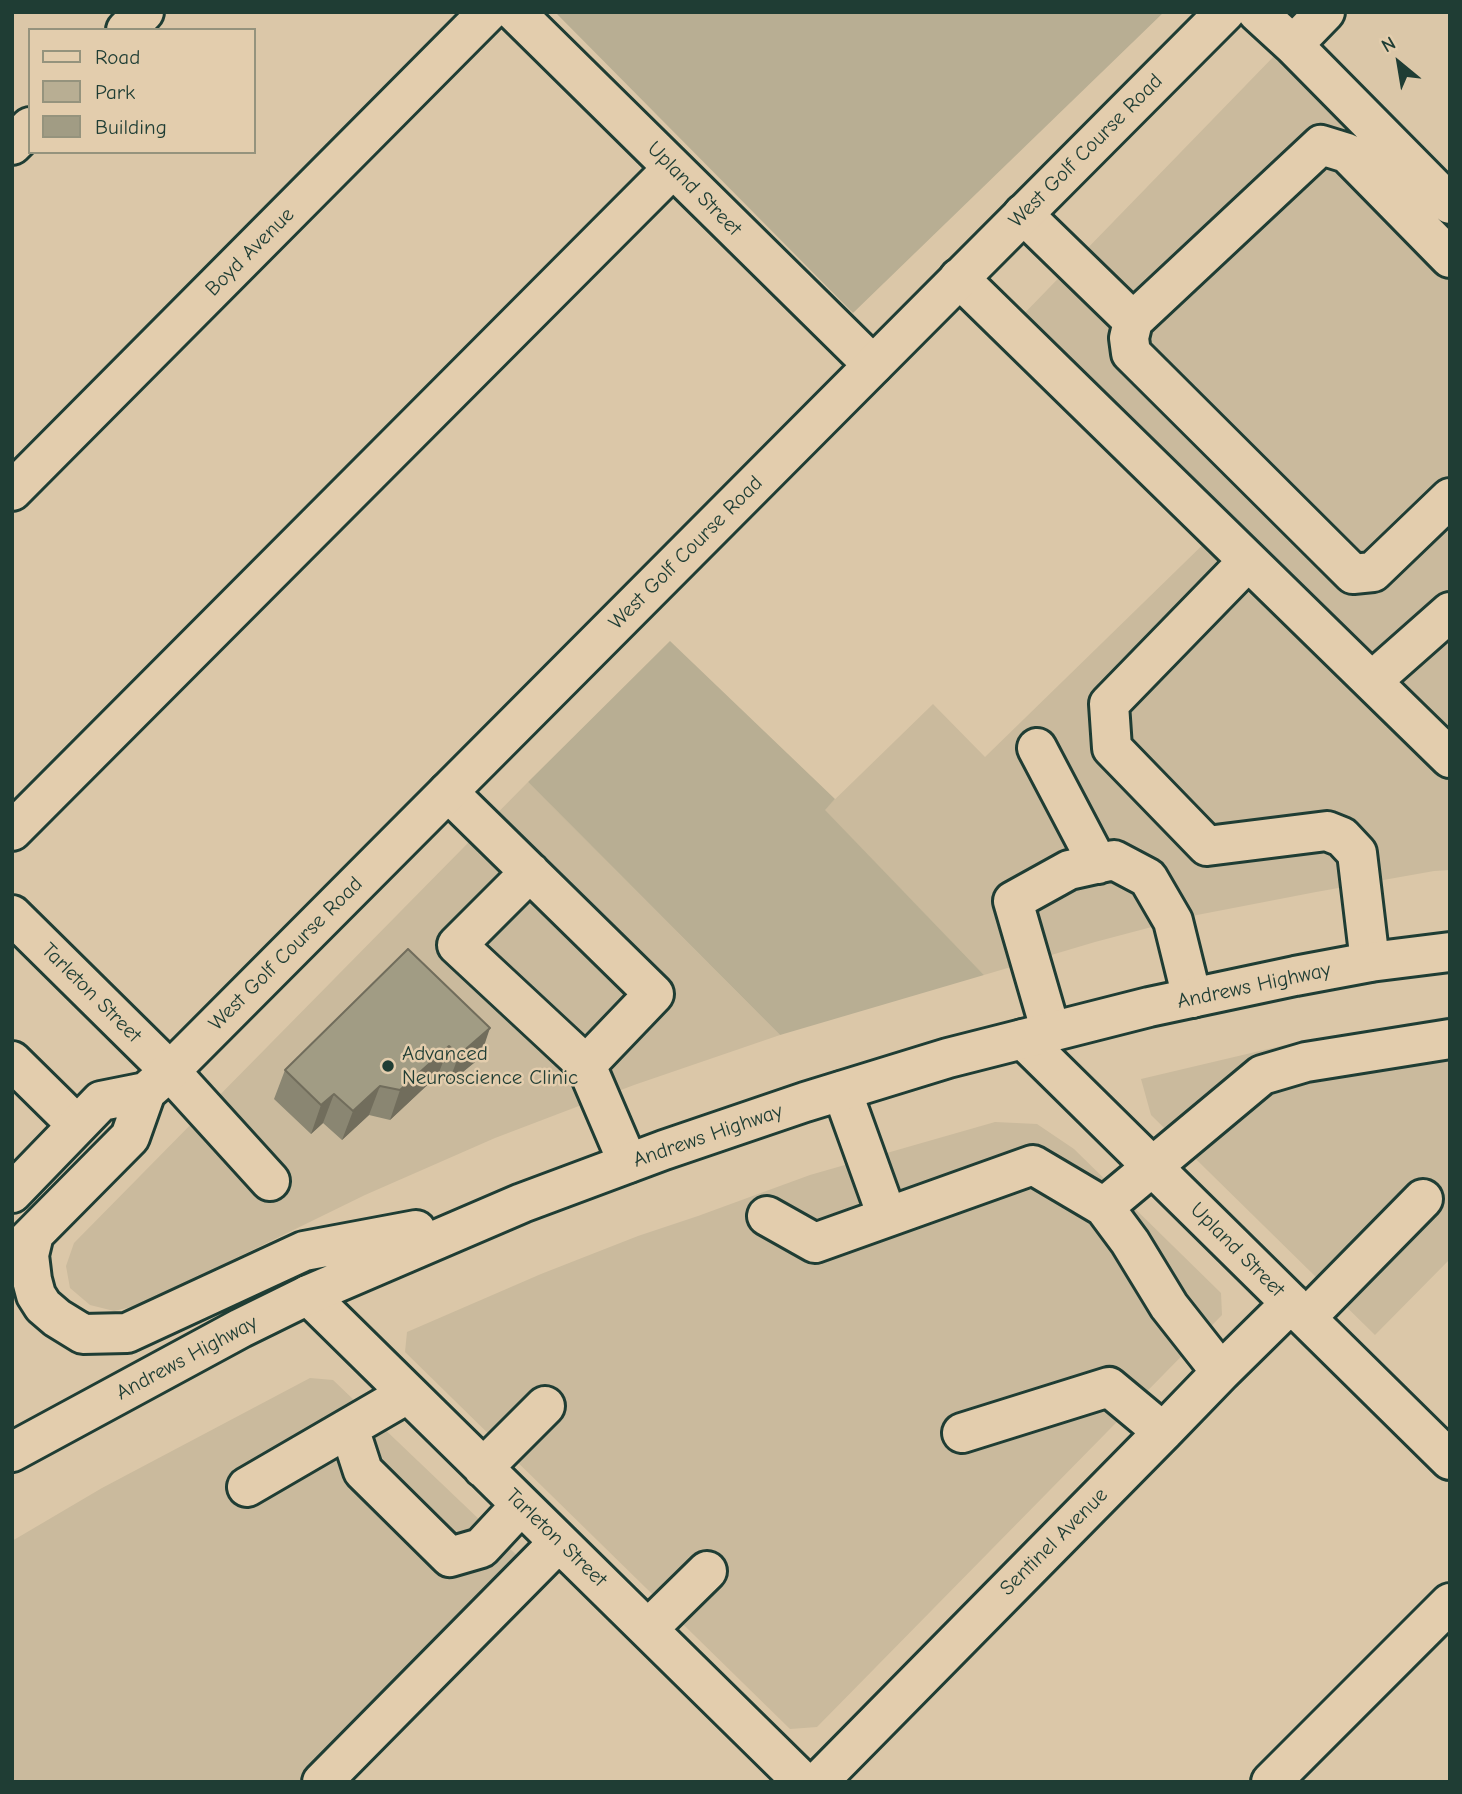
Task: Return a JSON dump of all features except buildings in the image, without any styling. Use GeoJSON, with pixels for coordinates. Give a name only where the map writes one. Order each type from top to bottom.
{"type":"FeatureCollection","features":[{"type":"Feature","properties":{"kind":"main road"},"geometry":{"type":"LineString","coordinates":[[128,28],[144,12]]}},
{"type":"Feature","properties":{"kind":"main road","name":"Boyd Avenue"},"geometry":{"type":"LineString","coordinates":[[12,491],[488,12]]}},
{"type":"Feature","properties":{"kind":"main road","name":"Upland Street"},"geometry":{"type":"LineString","coordinates":[[514,12],[873,365]]}},
{"type":"Feature","properties":{"kind":"main road","name":"West Golf Course Road"},"geometry":{"type":"LineString","coordinates":[[23,1245],[130,1137],[158,1081],[1225,12]]}},
{"type":"Feature","properties":{"kind":"main road"},"geometry":{"type":"LineString","coordinates":[[1258,12],[1450,204]]}},
{"type":"Feature","properties":{"kind":"main road"},"geometry":{"type":"LineString","coordinates":[[1293,45],[1325,12]]}},
{"type":"Feature","properties":{"kind":"main road"},"geometry":{"type":"LineString","coordinates":[[12,145],[28,129]]}},
{"type":"Feature","properties":{"kind":"main road"},"geometry":{"type":"LineString","coordinates":[[1450,258],[1347,153],[1321,145],[1133,321],[1129,338],[1131,353],[1353,574],[1373,572],[1450,498]]}},
{"type":"Feature","properties":{"kind":"main road"},"geometry":{"type":"LineString","coordinates":[[12,831],[673,168]]}},
{"type":"Feature","properties":{"kind":"main road"},"geometry":{"type":"LineString","coordinates":[[1023,214],[1133,321]]}},
{"type":"Feature","properties":{"kind":"main road"},"geometry":{"type":"LineString","coordinates":[[959,278],[1450,758]]}},
{"type":"Feature","properties":{"kind":"main road"},"geometry":{"type":"LineString","coordinates":[[1248,561],[1109,704],[1112,748],[1207,846],[1327,831],[1342,837],[1357,853],[1370,962]]}},
{"type":"Feature","properties":{"kind":"main road"},"geometry":{"type":"LineString","coordinates":[[1372,681],[1450,612]]}},
{"type":"Feature","properties":{"kind":"main road"},"geometry":{"type":"LineString","coordinates":[[1037,748],[1098,864]]}},
{"type":"Feature","properties":{"kind":"main road"},"geometry":{"type":"LineString","coordinates":[[448,792],[654,994],[586,1065]]}},
{"type":"Feature","properties":{"kind":"main road"},"geometry":{"type":"LineString","coordinates":[[1037,1036],[1013,901],[1069,870],[1114,860],[1147,878],[1173,921],[1192,998]]}},
{"type":"Feature","properties":{"kind":"main road"},"geometry":{"type":"LineString","coordinates":[[530,872],[457,944],[586,1065],[628,1163]]}},
{"type":"Feature","properties":{"kind":"main road","name":"Tarleton Street"},"geometry":{"type":"LineString","coordinates":[[17,929],[158,1081],[270,1181]]}},
{"type":"Feature","properties":{"kind":"main road","name":"Andrews Highway"},"geometry":{"type":"LineString","coordinates":[[12,1452],[241,1328],[308,1295],[522,1203],[664,1150],[948,1058],[1149,1007],[1370,962],[1450,952]]}},
{"type":"Feature","properties":{"kind":"main road","name":"Upland Street"},"geometry":{"type":"LineString","coordinates":[[1037,1036],[1153,1166],[1450,1460]]}},
{"type":"Feature","properties":{"kind":"main road"},"geometry":{"type":"LineString","coordinates":[[1104,1207],[1262,1075],[1306,1062],[1450,1039]]}},
{"type":"Feature","properties":{"kind":"main road"},"geometry":{"type":"LineString","coordinates":[[12,1061],[77,1125]]}},
{"type":"Feature","properties":{"kind":"main road"},"geometry":{"type":"LineString","coordinates":[[12,1193],[101,1101],[158,1081]]}},
{"type":"Feature","properties":{"kind":"main road"},"geometry":{"type":"LineString","coordinates":[[842,1091],[887,1216]]}},
{"type":"Feature","properties":{"kind":"main road"},"geometry":{"type":"LineString","coordinates":[[766,1216],[816,1243],[1033,1165],[1104,1207],[1130,1241],[1169,1306],[1220,1372]]}},
{"type":"Feature","properties":{"kind":"main road","name":"Sentinel Avenue"},"geometry":{"type":"LineString","coordinates":[[818,1782],[1220,1372],[1298,1310],[1423,1199]]}},
{"type":"Feature","properties":{"kind":"main road"},"geometry":{"type":"LineString","coordinates":[[23,1245],[29,1255],[36,1294],[43,1306],[57,1318],[83,1334],[127,1332],[304,1251],[494,1215]]}},
{"type":"Feature","properties":{"kind":"main road","name":"Tarleton Street"},"geometry":{"type":"LineString","coordinates":[[308,1295],[803,1782]]}},
{"type":"Feature","properties":{"kind":"main road"},"geometry":{"type":"LineString","coordinates":[[962,1433],[1109,1387],[1163,1432]]}},
{"type":"Feature","properties":{"kind":"main road"},"geometry":{"type":"LineString","coordinates":[[247,1487],[407,1394]]}},
{"type":"Feature","properties":{"kind":"main road"},"geometry":{"type":"LineString","coordinates":[[484,1468],[545,1406]]}},
{"type":"Feature","properties":{"kind":"main road"},"geometry":{"type":"LineString","coordinates":[[349,1428],[363,1471],[450,1557],[481,1548],[522,1505]]}},
{"type":"Feature","properties":{"kind":"main road"},"geometry":{"type":"LineString","coordinates":[[322,1782],[559,1542]]}},
{"type":"Feature","properties":{"kind":"main road"},"geometry":{"type":"LineString","coordinates":[[649,1629],[707,1571]]}},
{"type":"Feature","properties":{"kind":"main road"},"geometry":{"type":"LineString","coordinates":[[1271,1782],[1450,1603]]}},
{"type":"Feature","properties":{"kind":"shaded area"},"geometry":{"type":"Polygon","coordinates":[[[1278,52],[1450,225],[1450,870],[1197,915],[984,975],[824,810],[933,704],[985,757],[1221,527],[1015,323],[1278,52]]]}},
{"type":"Feature","properties":{"kind":"shaded area"},"geometry":{"type":"Polygon","coordinates":[[[528,782],[780,1035],[634,1085],[495,1138],[365,1195],[140,1305],[114,1311],[90,1305],[70,1288],[66,1266],[74,1243],[528,782]]]}},
{"type":"Feature","properties":{"kind":"shaded area"},"geometry":{"type":"Polygon","coordinates":[[[1450,1016],[1450,1259],[1375,1335],[1151,1115],[1141,1079],[1285,1045],[1450,1016]]]}},
{"type":"Feature","properties":{"kind":"shaded area"},"geometry":{"type":"Polygon","coordinates":[[[995,1122],[1037,1124],[1074,1149],[1221,1293],[1222,1315],[817,1727],[790,1729],[405,1352],[407,1332],[541,1274],[638,1236],[810,1175],[995,1122]]]}},
{"type":"Feature","properties":{"kind":"shaded area"},"geometry":{"type":"Polygon","coordinates":[[[310,1378],[333,1380],[526,1564],[308,1782],[12,1782],[12,1541],[102,1488],[310,1378]]]}},
{"type":"Feature","properties":{"kind":"green space"},"geometry":{"type":"Polygon","coordinates":[[[555,12],[1164,12],[853,313],[555,12]]]}},
{"type":"Feature","properties":{"kind":"green space"},"geometry":{"type":"Polygon","coordinates":[[[670,641],[835,799],[825,810],[984,975],[780,1035],[528,782],[670,641]]]}},
{"type":"Feature","properties":{"kind":"place","name":"Advanced Neuroscience Clinic"},"geometry":{"type":"Point","coordinates":[388,1066]}}]}
